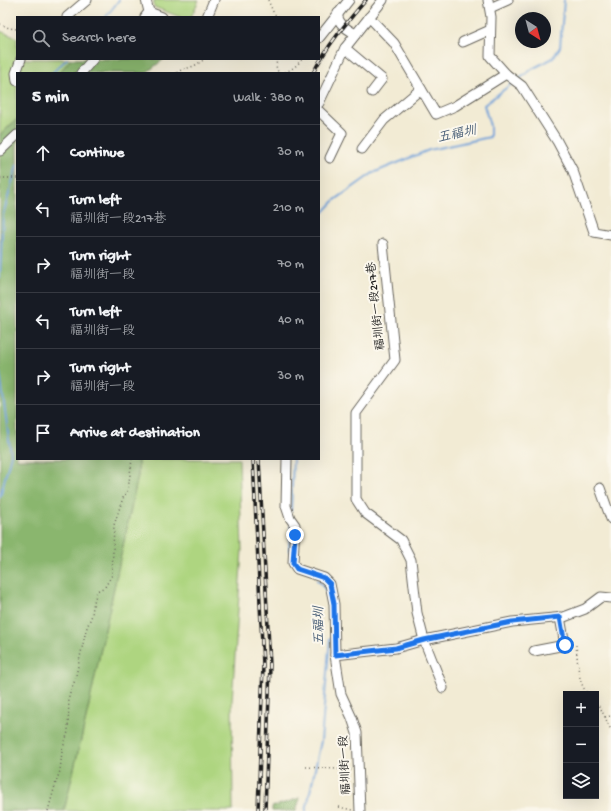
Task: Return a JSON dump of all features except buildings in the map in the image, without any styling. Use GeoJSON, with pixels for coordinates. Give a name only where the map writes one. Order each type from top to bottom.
{"type":"FeatureCollection","features":[{"type":"Feature","properties":{"kind":"street"},"geometry":{"type":"LineString","coordinates":[[68,16],[88,0]]}},
{"type":"Feature","properties":{"kind":"street"},"geometry":{"type":"LineString","coordinates":[[146,0],[147,15]]}},
{"type":"Feature","properties":{"kind":"street"},"geometry":{"type":"LineString","coordinates":[[207,16],[214,0]]}},
{"type":"Feature","properties":{"kind":"street"},"geometry":{"type":"LineString","coordinates":[[320,37],[349,0]]}},
{"type":"Feature","properties":{"kind":"street"},"geometry":{"type":"LineString","coordinates":[[320,101],[345,48],[383,0]]}},
{"type":"Feature","properties":{"kind":"street"},"geometry":{"type":"LineString","coordinates":[[508,0],[489,4],[491,17],[490,56],[506,74],[522,86],[557,141],[573,171],[594,232],[611,235]]}},
{"type":"Feature","properties":{"kind":"street"},"geometry":{"type":"LineString","coordinates":[[338,13],[339,20],[348,30],[356,34]]}},
{"type":"Feature","properties":{"kind":"street"},"geometry":{"type":"LineString","coordinates":[[369,17],[394,43],[436,114],[455,106],[506,74]]}},
{"type":"Feature","properties":{"kind":"street"},"geometry":{"type":"LineString","coordinates":[[463,42],[490,30]]}},
{"type":"Feature","properties":{"kind":"street"},"geometry":{"type":"LineString","coordinates":[[345,48],[382,79],[372,92]]}},
{"type":"Feature","properties":{"kind":"street"},"geometry":{"type":"LineString","coordinates":[[16,72],[21,60]]}},
{"type":"Feature","properties":{"kind":"street"},"geometry":{"type":"LineString","coordinates":[[81,72],[92,60]]}},
{"type":"Feature","properties":{"kind":"street"},"geometry":{"type":"LineString","coordinates":[[362,149],[384,120],[421,89]]}},
{"type":"Feature","properties":{"kind":"street"},"geometry":{"type":"LineString","coordinates":[[320,112],[342,133],[330,158]]}},
{"type":"Feature","properties":{"kind":"street"},"geometry":{"type":"LineString","coordinates":[[0,151],[16,136]]}},
{"type":"Feature","properties":{"kind":"street","name":"福圳街一段217巷"},"geometry":{"type":"LineString","coordinates":[[383,244],[395,360],[356,413],[356,499],[365,513],[401,540],[411,560],[417,613],[424,640],[443,688]]}},
{"type":"Feature","properties":{"kind":"street","name":"福圳街一段"},"geometry":{"type":"LineString","coordinates":[[287,460],[286,506],[290,518],[295,526],[293,563],[297,569],[324,578],[330,584],[334,604],[335,655],[341,694],[357,733],[360,811]]}},
{"type":"Feature","properties":{"kind":"street"},"geometry":{"type":"LineString","coordinates":[[600,488],[611,519]]}},
{"type":"Feature","properties":{"kind":"street"},"geometry":{"type":"LineString","coordinates":[[335,655],[396,648],[424,640],[512,622],[562,617],[585,609],[601,598],[611,598]]}},
{"type":"Feature","properties":{"kind":"street"},"geometry":{"type":"LineString","coordinates":[[534,651],[565,645],[562,617]]}},
{"type":"Feature","properties":{"kind":"path"},"geometry":{"type":"LineString","coordinates":[[268,0],[274,14],[278,16]]}},
{"type":"Feature","properties":{"kind":"path"},"geometry":{"type":"LineString","coordinates":[[0,24],[16,30]]}},
{"type":"Feature","properties":{"kind":"path"},"geometry":{"type":"LineString","coordinates":[[178,72],[194,66],[203,60]]}},
{"type":"Feature","properties":{"kind":"path"},"geometry":{"type":"LineString","coordinates":[[277,60],[276,69],[279,72]]}},
{"type":"Feature","properties":{"kind":"path"},"geometry":{"type":"LineString","coordinates":[[287,72],[300,63],[302,60]]}},
{"type":"Feature","properties":{"kind":"path"},"geometry":{"type":"LineString","coordinates":[[0,178],[16,178]]}},
{"type":"Feature","properties":{"kind":"path"},"geometry":{"type":"LineString","coordinates":[[48,811],[60,771],[62,751],[68,732],[69,696],[75,680],[86,630],[92,615],[97,590],[105,587],[112,575],[114,525],[123,498],[128,490],[132,460]]}},
{"type":"Feature","properties":{"kind":"path"},"geometry":{"type":"LineString","coordinates":[[565,645],[576,645],[579,671],[586,691]]}},
{"type":"Feature","properties":{"kind":"path"},"geometry":{"type":"LineString","coordinates":[[599,706],[611,730]]}},
{"type":"Feature","properties":{"kind":"path"},"geometry":{"type":"LineString","coordinates":[[604,717],[611,716]]}},
{"type":"Feature","properties":{"kind":"path"},"geometry":{"type":"LineString","coordinates":[[306,767],[359,770]]}},
{"type":"Feature","properties":{"kind":"path"},"geometry":{"type":"LineString","coordinates":[[339,807],[360,811]]}},
{"type":"Feature","properties":{"kind":"green space"},"geometry":{"type":"Polygon","coordinates":[[[154,0],[199,0],[191,16],[177,16],[154,7],[154,0]]]}},
{"type":"Feature","properties":{"kind":"green space"},"geometry":{"type":"Polygon","coordinates":[[[0,31],[16,38],[16,60],[70,60],[60,72],[16,72],[16,120],[0,135],[0,31]]]}},
{"type":"Feature","properties":{"kind":"green space"},"geometry":{"type":"Polygon","coordinates":[[[70,60],[163,60],[147,72],[60,72],[70,60]]]}},
{"type":"Feature","properties":{"kind":"green space"},"geometry":{"type":"Polygon","coordinates":[[[16,120],[16,460],[138,460],[138,476],[87,714],[64,811],[0,811],[0,135],[16,120]]]}},
{"type":"Feature","properties":{"kind":"green space"},"geometry":{"type":"Polygon","coordinates":[[[138,460],[239,460],[242,550],[232,701],[233,811],[64,811],[87,714],[138,476],[138,460]]]}},
{"type":"Feature","properties":{"kind":"green space"},"geometry":{"type":"Polygon","coordinates":[[[300,798],[296,811],[272,811],[272,807],[300,798]]]}},
{"type":"Feature","properties":{"kind":"waterway"},"geometry":{"type":"LineString","coordinates":[[107,16],[119,0]]}},
{"type":"Feature","properties":{"kind":"waterway","name":"五福圳"},"geometry":{"type":"LineString","coordinates":[[518,80],[532,69],[553,58],[560,47],[564,0]]}},
{"type":"Feature","properties":{"kind":"waterway"},"geometry":{"type":"LineString","coordinates":[[53,72],[66,60]]}},
{"type":"Feature","properties":{"kind":"waterway","name":"五福圳"},"geometry":{"type":"LineString","coordinates":[[320,216],[335,200],[373,173],[429,150],[490,137],[490,126],[484,105],[514,82]]}},
{"type":"Feature","properties":{"kind":"waterway"},"geometry":{"type":"LineString","coordinates":[[0,277],[3,215],[16,169]]}},
{"type":"Feature","properties":{"kind":"waterway"},"geometry":{"type":"LineString","coordinates":[[0,373],[11,455],[0,497]]}},
{"type":"Feature","properties":{"kind":"waterway","name":"五福圳"},"geometry":{"type":"LineString","coordinates":[[291,511],[293,460]]}},
{"type":"Feature","properties":{"kind":"waterway","name":"五福圳"},"geometry":{"type":"LineString","coordinates":[[289,551],[291,524]]}},
{"type":"Feature","properties":{"kind":"waterway","name":"五福圳"},"geometry":{"type":"LineString","coordinates":[[317,580],[326,591],[330,614]]}},
{"type":"Feature","properties":{"kind":"waterway","name":"五福圳"},"geometry":{"type":"LineString","coordinates":[[306,811],[321,741],[330,638]]}},
{"type":"Feature","properties":{"kind":"railway"},"geometry":{"type":"LineString","coordinates":[[314,72],[324,53],[337,35],[366,0]]}},
{"type":"Feature","properties":{"kind":"railway"},"geometry":{"type":"LineString","coordinates":[[253,460],[263,665],[258,811]]}},
{"type":"Feature","properties":{"kind":"railway"},"geometry":{"type":"LineString","coordinates":[[259,460],[270,665],[265,811]]}},
{"type":"Feature","properties":{"kind":"route"},"geometry":{"type":"LineString","coordinates":[[295,535],[293,563],[297,569],[324,578],[330,584],[334,604],[335,655],[396,648],[424,640],[512,622],[560,617],[565,645]]}}]}
